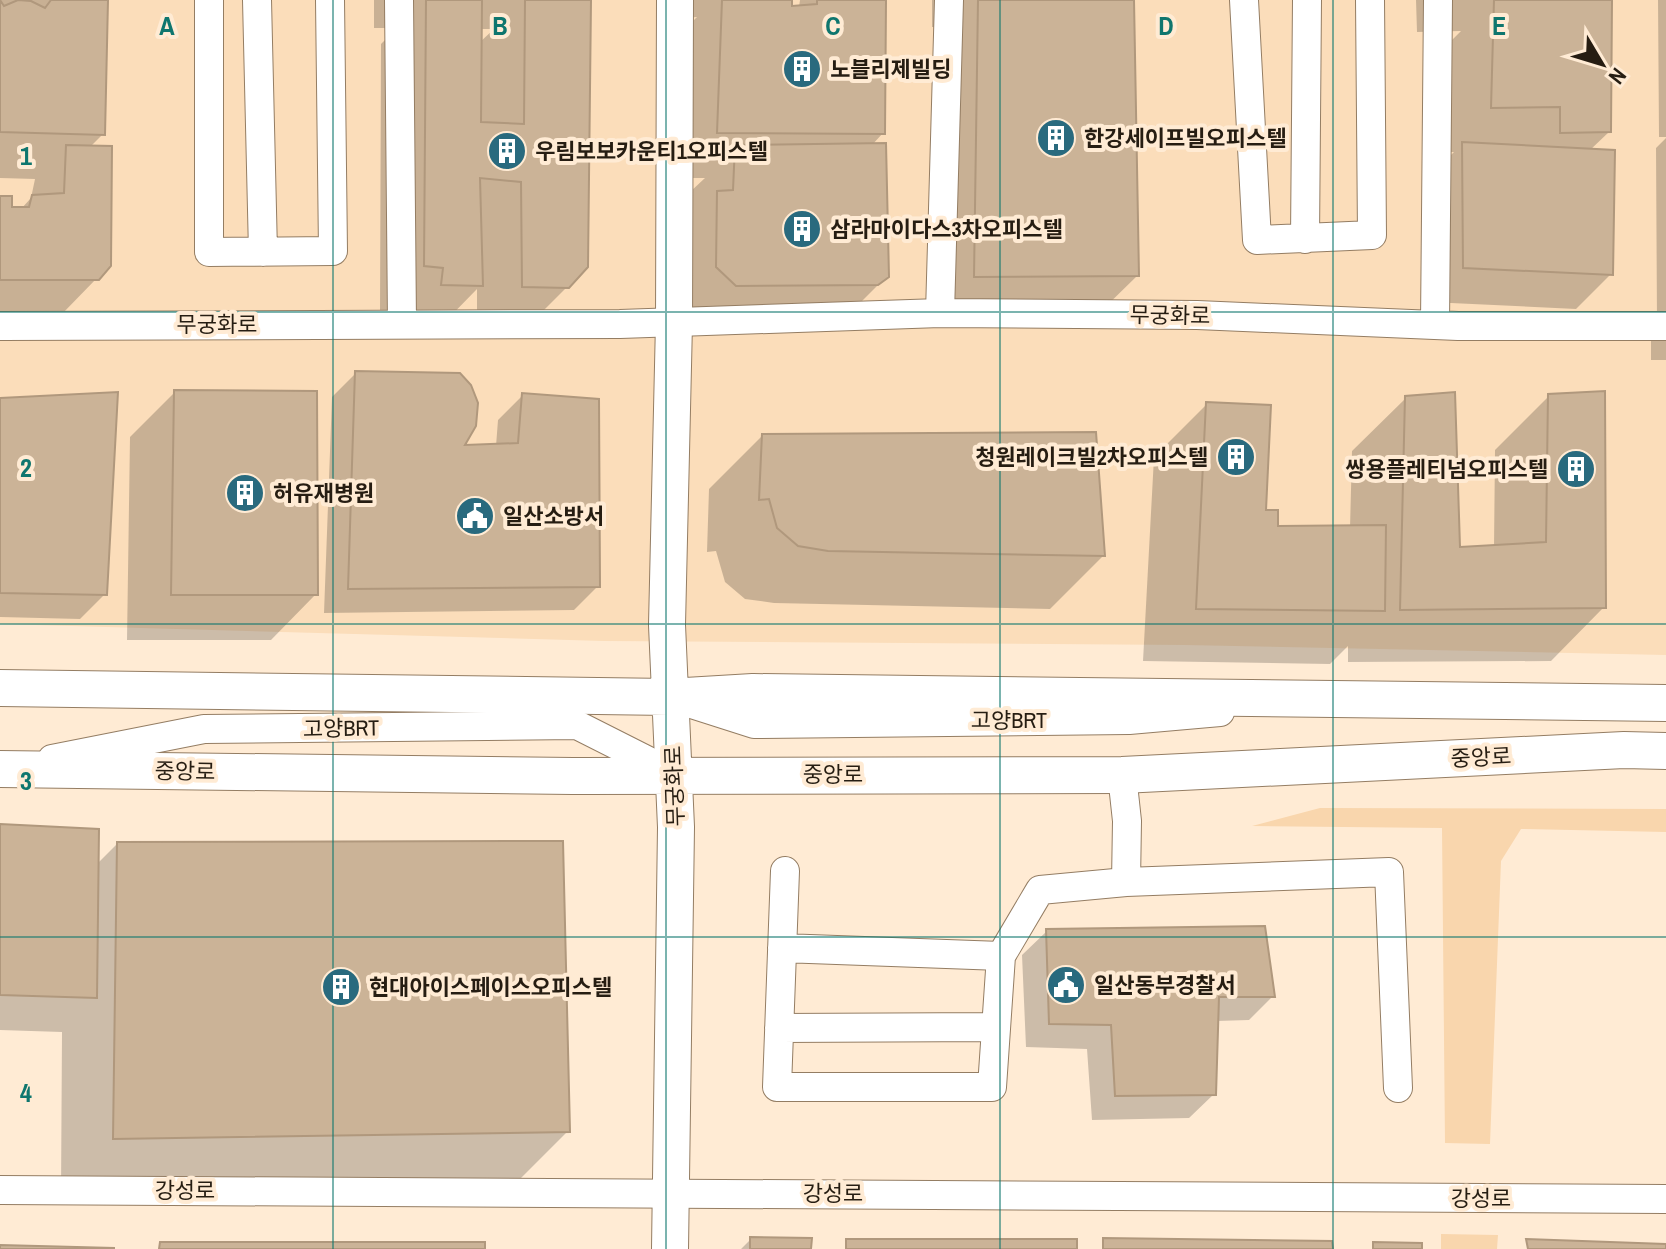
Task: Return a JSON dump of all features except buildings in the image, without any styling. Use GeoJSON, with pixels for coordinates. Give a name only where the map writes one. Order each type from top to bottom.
{"type":"FeatureCollection","features":[{"type":"Feature","properties":{"kind":"main road","name":"무궁화로"},"geometry":{"type":"LineString","coordinates":[[670,1249],[674,774],[667,625],[674,323],[675,0]]}},
{"type":"Feature","properties":{"kind":"main road"},"geometry":{"type":"LineString","coordinates":[[0,688],[169,687],[669,697],[753,692],[1666,703]]}},
{"type":"Feature","properties":{"kind":"main road","name":"중앙로"},"geometry":{"type":"LineString","coordinates":[[0,769],[573,776],[1122,775],[1624,750],[1666,751]]}},
{"type":"Feature","properties":{"kind":"street"},"geometry":{"type":"LineString","coordinates":[[209,0],[209,252],[263,252],[333,251],[330,0]]}},
{"type":"Feature","properties":{"kind":"street"},"geometry":{"type":"LineString","coordinates":[[257,0],[263,252]]}},
{"type":"Feature","properties":{"kind":"street"},"geometry":{"type":"LineString","coordinates":[[399,0],[402,323]]}},
{"type":"Feature","properties":{"kind":"street"},"geometry":{"type":"LineString","coordinates":[[940,313],[949,0]]}},
{"type":"Feature","properties":{"kind":"street"},"geometry":{"type":"LineString","coordinates":[[1244,0],[1257,240],[1372,235],[1370,0]]}},
{"type":"Feature","properties":{"kind":"street"},"geometry":{"type":"LineString","coordinates":[[1305,239],[1307,0]]}},
{"type":"Feature","properties":{"kind":"street"},"geometry":{"type":"LineString","coordinates":[[1435,324],[1438,0]]}},
{"type":"Feature","properties":{"kind":"street","name":"무궁화로"},"geometry":{"type":"LineString","coordinates":[[0,326],[674,323],[940,313],[1197,315],[1435,324],[1666,326]]}},
{"type":"Feature","properties":{"kind":"street","name":"고양BRT"},"geometry":{"type":"LineString","coordinates":[[0,769],[204,729],[577,725],[674,774]]}},
{"type":"Feature","properties":{"kind":"street"},"geometry":{"type":"LineString","coordinates":[[1122,775],[1127,821],[1126,882]]}},
{"type":"Feature","properties":{"kind":"street"},"geometry":{"type":"LineString","coordinates":[[785,871],[777,1087],[992,1087],[1001,956],[1040,890],[1126,882],[1389,872],[1398,1088]]}},
{"type":"Feature","properties":{"kind":"street"},"geometry":{"type":"LineString","coordinates":[[782,948],[1001,956]]}},
{"type":"Feature","properties":{"kind":"street"},"geometry":{"type":"LineString","coordinates":[[779,1028],[996,1027]]}},
{"type":"Feature","properties":{"kind":"street","name":"강성로"},"geometry":{"type":"LineString","coordinates":[[0,1190],[1666,1199]]}},
{"type":"Feature","properties":{"kind":"shaded area"},"geometry":{"type":"Polygon","coordinates":[[[0,0],[1666,0],[1666,655],[1184,645],[604,641],[0,624],[0,0]]]}},
{"type":"Feature","properties":{"kind":"shaded area"},"geometry":{"type":"Polygon","coordinates":[[[1320,808],[1666,809],[1666,832],[1521,829],[1501,861],[1490,1144],[1445,1143],[1442,828],[1252,826],[1320,808]]]}},
{"type":"Feature","properties":{"kind":"shaded area"},"geometry":{"type":"Polygon","coordinates":[[[1441,1234],[1498,1235],[1497,1249],[1441,1249],[1441,1234]]]}},
{"type":"Feature","properties":{"kind":"place","name":"노블리제빌딩"},"geometry":{"type":"Point","coordinates":[802,69]}},
{"type":"Feature","properties":{"kind":"place","name":"한강세이프빌오피스텔"},"geometry":{"type":"Point","coordinates":[1056,138]}},
{"type":"Feature","properties":{"kind":"place","name":"우림보보카운티1오피스텔"},"geometry":{"type":"Point","coordinates":[507,151]}},
{"type":"Feature","properties":{"kind":"place","name":"삼라마이다스3차오피스텔"},"geometry":{"type":"Point","coordinates":[802,229]}},
{"type":"Feature","properties":{"kind":"place","name":"청원레이크빌2차오피스텔"},"geometry":{"type":"Point","coordinates":[1236,457]}},
{"type":"Feature","properties":{"kind":"place","name":"쌍용플레티넘오피스텔"},"geometry":{"type":"Point","coordinates":[1576,469]}},
{"type":"Feature","properties":{"kind":"place","name":"허유재병원"},"geometry":{"type":"Point","coordinates":[245,493]}},
{"type":"Feature","properties":{"kind":"place","name":"일산소방서"},"geometry":{"type":"Point","coordinates":[475,516]}},
{"type":"Feature","properties":{"kind":"place","name":"일산동부경찰서"},"geometry":{"type":"Point","coordinates":[1066,985]}},
{"type":"Feature","properties":{"kind":"place","name":"현대아이스페이스오피스텔"},"geometry":{"type":"Point","coordinates":[341,987]}}]}
